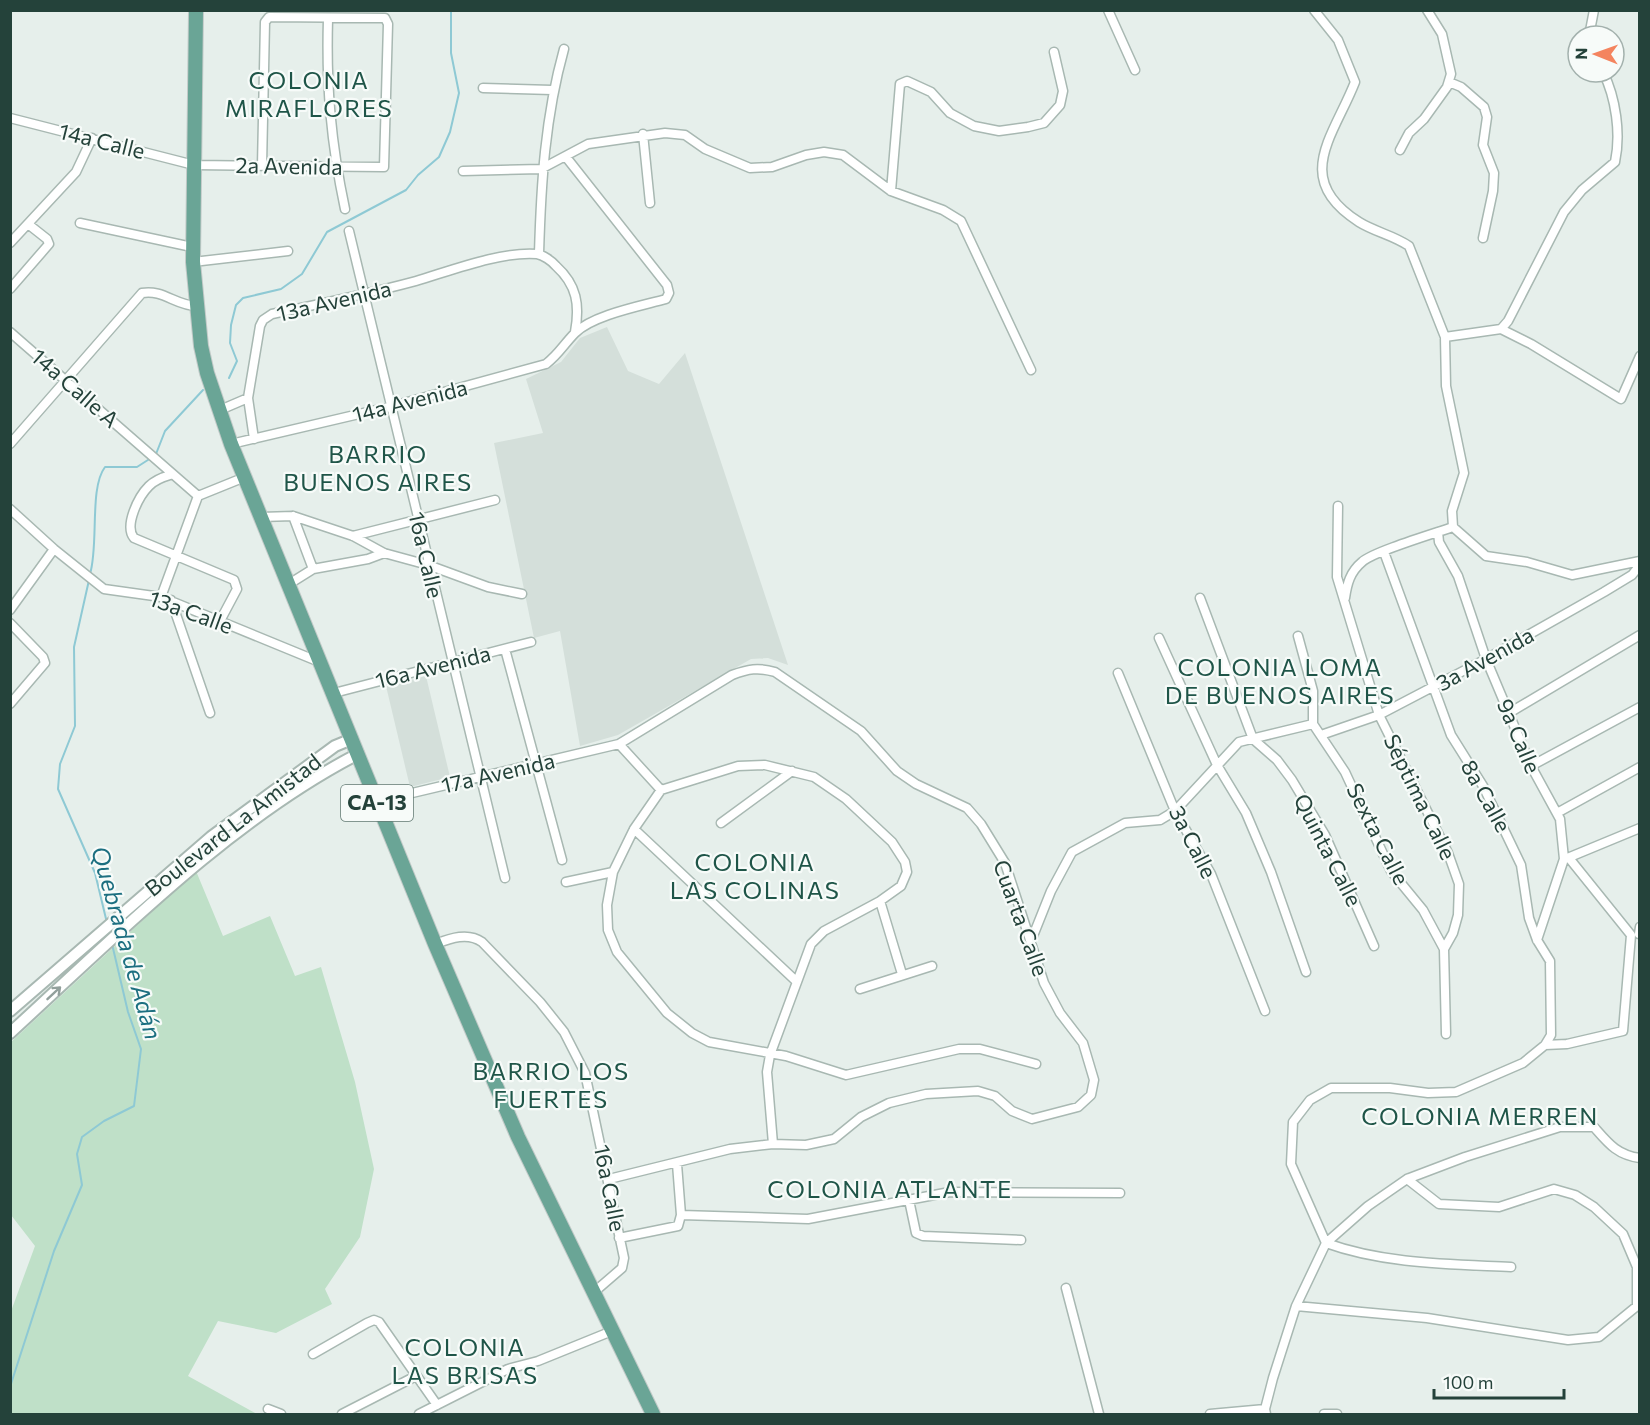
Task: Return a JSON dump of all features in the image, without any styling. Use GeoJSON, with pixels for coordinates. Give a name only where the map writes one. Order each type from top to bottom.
{"type":"FeatureCollection","features":[{"type":"Feature","properties":{"kind":"main road","name":"CA-13"},"geometry":{"type":"LineString","coordinates":[[196,10],[193,262],[203,355],[231,444],[334,693],[377,804],[518,1137],[653,1414]]}},
{"type":"Feature","properties":{"kind":"street"},"geometry":{"type":"LineString","coordinates":[[1108,10],[1135,70]]}},
{"type":"Feature","properties":{"kind":"street"},"geometry":{"type":"LineString","coordinates":[[1314,10],[1338,40],[1355,82],[1322,156],[1321,179],[1328,193],[1358,221],[1409,246],[1445,336],[1446,386],[1464,473],[1452,511],[1453,527],[1486,556],[1527,562],[1572,575],[1640,561]]}},
{"type":"Feature","properties":{"kind":"street"},"geometry":{"type":"LineString","coordinates":[[1400,150],[1409,133],[1424,120],[1449,82],[1451,74],[1448,52],[1442,34],[1427,10]]}},
{"type":"Feature","properties":{"kind":"street"},"geometry":{"type":"LineString","coordinates":[[262,166],[265,22],[268,16],[328,19],[326,79],[336,167],[345,209]]}},
{"type":"Feature","properties":{"kind":"street","name":"2a Avenida"},"geometry":{"type":"LineString","coordinates":[[194,165],[384,167],[388,24],[384,18],[328,19]]}},
{"type":"Feature","properties":{"kind":"street"},"geometry":{"type":"LineString","coordinates":[[564,49],[552,90],[541,169],[539,254],[554,263],[568,278],[576,292],[578,315],[575,332]]}},
{"type":"Feature","properties":{"kind":"street"},"geometry":{"type":"LineString","coordinates":[[891,191],[900,84],[907,81],[931,92],[950,113],[983,129],[999,131],[1028,127],[1044,123],[1060,105],[1063,91],[1054,52]]}},
{"type":"Feature","properties":{"kind":"street"},"geometry":{"type":"LineString","coordinates":[[1449,82],[1461,87],[1484,106],[1486,117],[1483,145],[1494,173],[1483,238]]}},
{"type":"Feature","properties":{"kind":"street"},"geometry":{"type":"LineString","coordinates":[[1501,329],[1508,321],[1564,212],[1582,190],[1616,162],[1618,147],[1609,84]]}},
{"type":"Feature","properties":{"kind":"street"},"geometry":{"type":"LineString","coordinates":[[483,88],[552,90]]}},
{"type":"Feature","properties":{"kind":"street","name":"14a Calle"},"geometry":{"type":"LineString","coordinates":[[10,118],[194,165]]}},
{"type":"Feature","properties":{"kind":"street"},"geometry":{"type":"LineString","coordinates":[[464,171],[541,169],[588,144],[643,134],[665,133],[685,135],[705,149],[750,168],[772,167],[806,155],[824,152],[843,155],[891,191],[943,210],[960,222],[1031,369]]}},
{"type":"Feature","properties":{"kind":"street"},"geometry":{"type":"LineString","coordinates":[[643,134],[650,203]]}},
{"type":"Feature","properties":{"kind":"street"},"geometry":{"type":"LineString","coordinates":[[10,243],[76,172],[92,138]]}},
{"type":"Feature","properties":{"kind":"street"},"geometry":{"type":"LineString","coordinates":[[566,157],[667,285],[669,293],[666,299],[606,317],[575,332]]}},
{"type":"Feature","properties":{"kind":"street"},"geometry":{"type":"LineString","coordinates":[[80,223],[192,247]]}},
{"type":"Feature","properties":{"kind":"street"},"geometry":{"type":"LineString","coordinates":[[10,289],[49,244],[47,239],[28,224]]}},
{"type":"Feature","properties":{"kind":"street","name":"16a Calle"},"geometry":{"type":"LineString","coordinates":[[349,231],[389,407],[505,878]]}},
{"type":"Feature","properties":{"kind":"street"},"geometry":{"type":"LineString","coordinates":[[193,262],[288,251]]}},
{"type":"Feature","properties":{"kind":"street","name":"13a Avenida"},"geometry":{"type":"LineString","coordinates":[[254,439],[248,398],[260,326],[266,317],[363,295],[488,261],[539,254]]}},
{"type":"Feature","properties":{"kind":"street"},"geometry":{"type":"LineString","coordinates":[[10,444],[142,293],[152,291],[163,294],[184,306],[197,306]]}},
{"type":"Feature","properties":{"kind":"street"},"geometry":{"type":"LineString","coordinates":[[1445,336],[1501,329],[1531,344],[1621,399],[1640,356]]}},
{"type":"Feature","properties":{"kind":"street","name":"14a Calle A"},"geometry":{"type":"LineString","coordinates":[[10,332],[140,445],[170,475]]}},
{"type":"Feature","properties":{"kind":"street","name":"14a Avenida"},"geometry":{"type":"LineString","coordinates":[[231,444],[389,407],[546,364],[561,353],[575,332]]}},
{"type":"Feature","properties":{"kind":"street"},"geometry":{"type":"LineString","coordinates":[[220,410],[248,398]]}},
{"type":"Feature","properties":{"kind":"street"},"geometry":{"type":"LineString","coordinates":[[198,496],[170,475],[149,486],[140,498],[130,525],[130,533],[134,538],[234,580],[237,589],[220,621]]}},
{"type":"Feature","properties":{"kind":"street"},"geometry":{"type":"LineString","coordinates":[[161,597],[198,496],[245,477]]}},
{"type":"Feature","properties":{"kind":"street"},"geometry":{"type":"LineString","coordinates":[[353,536],[495,501]]}},
{"type":"Feature","properties":{"kind":"street","name":"Séptima Calle"},"geometry":{"type":"LineString","coordinates":[[1338,506],[1337,577],[1379,715],[1448,853],[1457,876],[1460,899],[1458,915],[1453,933],[1444,949]]}},
{"type":"Feature","properties":{"kind":"street","name":"13a Calle"},"geometry":{"type":"LineString","coordinates":[[10,509],[54,549],[104,589],[171,600],[322,664]]}},
{"type":"Feature","properties":{"kind":"street"},"geometry":{"type":"LineString","coordinates":[[293,516],[313,569]]}},
{"type":"Feature","properties":{"kind":"street"},"geometry":{"type":"LineString","coordinates":[[261,517],[293,516],[353,536],[384,554],[428,566],[488,588],[522,594]]}},
{"type":"Feature","properties":{"kind":"street"},"geometry":{"type":"LineString","coordinates":[[1344,602],[1347,582],[1353,572],[1369,556],[1453,527]]}},
{"type":"Feature","properties":{"kind":"street","name":"9a Calle"},"geometry":{"type":"LineString","coordinates":[[1438,532],[1442,549],[1458,576],[1486,659],[1531,766],[1557,813],[1563,836],[1567,858],[1537,940]]}},
{"type":"Feature","properties":{"kind":"street"},"geometry":{"type":"LineString","coordinates":[[10,610],[54,549]]}},
{"type":"Feature","properties":{"kind":"street","name":"8a Calle"},"geometry":{"type":"LineString","coordinates":[[1384,552],[1451,735],[1483,786],[1521,865],[1529,918],[1537,940],[1550,961],[1551,1035],[1545,1045]]}},
{"type":"Feature","properties":{"kind":"street"},"geometry":{"type":"LineString","coordinates":[[289,584],[313,569],[384,554]]}},
{"type":"Feature","properties":{"kind":"street","name":"3a Avenida"},"geometry":{"type":"LineString","coordinates":[[1321,735],[1379,715],[1486,659],[1632,575],[1640,566]]}},
{"type":"Feature","properties":{"kind":"street","name":"Quinta Calle"},"geometry":{"type":"LineString","coordinates":[[1200,598],[1253,738],[1282,766],[1325,835],[1374,946]]}},
{"type":"Feature","properties":{"kind":"street"},"geometry":{"type":"LineString","coordinates":[[171,600],[210,713]]}},
{"type":"Feature","properties":{"kind":"street"},"geometry":{"type":"LineString","coordinates":[[10,623],[43,657],[45,663],[10,704]]}},
{"type":"Feature","properties":{"kind":"street"},"geometry":{"type":"LineString","coordinates":[[1509,713],[1640,634]]}},
{"type":"Feature","properties":{"kind":"street"},"geometry":{"type":"LineString","coordinates":[[1031,941],[1051,891],[1072,852],[1125,823],[1160,820],[1175,811],[1239,742],[1314,724],[1313,691],[1298,636]]}},
{"type":"Feature","properties":{"kind":"street"},"geometry":{"type":"LineString","coordinates":[[1159,638],[1217,765],[1246,813],[1271,872],[1306,972]]}},
{"type":"Feature","properties":{"kind":"street","name":"16a Avenida"},"geometry":{"type":"LineString","coordinates":[[334,693],[531,642]]}},
{"type":"Feature","properties":{"kind":"street"},"geometry":{"type":"LineString","coordinates":[[505,649],[562,861]]}},
{"type":"Feature","properties":{"kind":"street","name":"17a Avenida"},"geometry":{"type":"LineString","coordinates":[[377,804],[479,776],[619,744],[732,675],[750,668],[763,669]]}},
{"type":"Feature","properties":{"kind":"street","name":"Cuarta Calle"},"geometry":{"type":"LineString","coordinates":[[763,669],[775,672],[861,731],[897,771],[916,784],[968,808],[1005,863],[1044,982],[1060,1013],[1083,1043],[1090,1060],[1094,1080],[1091,1095],[1078,1107],[1032,1119],[1012,1111],[995,1096],[978,1091],[926,1094],[889,1103],[861,1117],[834,1138],[806,1145],[773,1144]]}},
{"type":"Feature","properties":{"kind":"street","name":"3a Calle"},"geometry":{"type":"LineString","coordinates":[[1118,673],[1175,811],[1211,873],[1265,1011]]}},
{"type":"Feature","properties":{"kind":"street"},"geometry":{"type":"LineString","coordinates":[[1531,766],[1640,706]]}},
{"type":"Feature","properties":{"kind":"street","name":"Sexta Calle"},"geometry":{"type":"LineString","coordinates":[[1314,724],[1346,772],[1392,871],[1423,910],[1444,949],[1446,1034]]}},
{"type":"Feature","properties":{"kind":"street","name":"Boulevard La Amistad"},"geometry":{"type":"LineString","coordinates":[[10,1011],[211,837],[329,750],[352,739]]}},
{"type":"Feature","properties":{"kind":"street"},"geometry":{"type":"LineString","coordinates":[[619,744],[661,790]]}},
{"type":"Feature","properties":{"kind":"street","name":"Boulevard La Amistad"},"geometry":{"type":"LineString","coordinates":[[10,1032],[118,934],[218,848],[303,787],[358,754]]}},
{"type":"Feature","properties":{"kind":"street"},"geometry":{"type":"LineString","coordinates":[[609,1179],[677,1164],[700,1155],[773,1144],[767,1072],[770,1055],[811,944],[824,931],[880,901],[901,886],[907,872],[905,862],[892,842],[846,799],[814,777],[765,765],[738,766],[661,790],[634,829],[613,872],[607,905],[608,930],[617,952],[667,1013],[692,1033],[709,1042],[770,1055],[786,1056],[846,1075],[959,1049],[980,1049],[1036,1064]]}},
{"type":"Feature","properties":{"kind":"street"},"geometry":{"type":"LineString","coordinates":[[1557,813],[1640,768]]}},
{"type":"Feature","properties":{"kind":"street"},"geometry":{"type":"LineString","coordinates":[[721,823],[792,771]]}},
{"type":"Feature","properties":{"kind":"street"},"geometry":{"type":"LineString","coordinates":[[1511,1267],[1383,1257],[1348,1251],[1326,1244],[1291,1164],[1293,1122],[1310,1100],[1330,1088],[1390,1088],[1428,1093],[1456,1092],[1523,1063],[1545,1045],[1566,1044],[1623,1031],[1637,933],[1567,858],[1640,828]]}},
{"type":"Feature","properties":{"kind":"street"},"geometry":{"type":"LineString","coordinates":[[634,829],[796,981]]}},
{"type":"Feature","properties":{"kind":"street"},"geometry":{"type":"LineString","coordinates":[[566,882],[613,872]]}},
{"type":"Feature","properties":{"kind":"street"},"geometry":{"type":"LineString","coordinates":[[880,901],[902,974]]}},
{"type":"Feature","properties":{"kind":"street","name":"16a Calle"},"geometry":{"type":"LineString","coordinates":[[435,944],[457,937],[475,937],[540,1002],[564,1032],[585,1073],[624,1258],[622,1268],[593,1293]]}},
{"type":"Feature","properties":{"kind":"street"},"geometry":{"type":"LineString","coordinates":[[860,989],[932,966]]}},
{"type":"Feature","properties":{"kind":"street"},"geometry":{"type":"LineString","coordinates":[[1210,1414],[1266,1412],[1296,1306],[1326,1244],[1368,1206],[1407,1179],[1560,1127],[1594,1127],[1614,1150],[1640,1158]]}},
{"type":"Feature","properties":{"kind":"street"},"geometry":{"type":"LineString","coordinates":[[619,1238],[675,1227],[680,1223],[677,1164]]}},
{"type":"Feature","properties":{"kind":"street"},"geometry":{"type":"LineString","coordinates":[[1296,1306],[1427,1318],[1568,1340],[1599,1337],[1638,1307],[1637,1267],[1623,1234],[1594,1207],[1575,1195],[1554,1189],[1499,1207],[1439,1204],[1407,1179]]}},
{"type":"Feature","properties":{"kind":"street"},"geometry":{"type":"LineString","coordinates":[[681,1215],[808,1219],[950,1192],[1120,1193]]}},
{"type":"Feature","properties":{"kind":"street"},"geometry":{"type":"LineString","coordinates":[[909,1200],[916,1233],[923,1236],[1021,1240]]}},
{"type":"Feature","properties":{"kind":"street"},"geometry":{"type":"LineString","coordinates":[[1066,1288],[1099,1414]]}},
{"type":"Feature","properties":{"kind":"street"},"geometry":{"type":"LineString","coordinates":[[313,1354],[374,1320],[384,1328],[437,1405]]}},
{"type":"Feature","properties":{"kind":"street"},"geometry":{"type":"LineString","coordinates":[[419,1414],[508,1369],[538,1361],[612,1331]]}},
{"type":"Feature","properties":{"kind":"street"},"geometry":{"type":"LineString","coordinates":[[342,1414],[416,1376]]}},
{"type":"Feature","properties":{"kind":"street"},"geometry":{"type":"LineString","coordinates":[[268,1409],[281,1414]]}},
{"type":"Feature","properties":{"kind":"street"},"geometry":{"type":"LineString","coordinates":[[1324,1414],[1337,1414]]}},
{"type":"Feature","properties":{"kind":"shaded area"},"geometry":{"type":"Polygon","coordinates":[[[607,327],[628,371],[659,384],[685,353],[788,665],[768,658],[751,659],[618,735],[580,746],[560,631],[534,638],[494,443],[543,433],[526,379],[561,362],[580,338],[607,327]]]}},
{"type":"Feature","properties":{"kind":"shaded area"},"geometry":{"type":"Polygon","coordinates":[[[426,676],[450,777],[410,787],[386,686],[426,676]]]}},
{"type":"Feature","properties":{"kind":"green space"},"geometry":{"type":"Polygon","coordinates":[[[196,871],[223,936],[270,916],[295,976],[321,967],[355,1082],[374,1169],[360,1237],[325,1289],[332,1304],[276,1333],[218,1321],[188,1376],[257,1414],[11,1414],[10,1314],[35,1246],[11,1215],[11,1042],[196,871]]]}},
{"type":"Feature","properties":{"kind":"waterway","name":"Quebrada de Adán"},"geometry":{"type":"LineString","coordinates":[[229,378],[237,361],[230,343],[231,325],[236,305],[243,298],[281,289],[302,274],[327,232],[406,190],[418,175],[439,157],[450,132],[459,93],[451,53],[451,10]]}},
{"type":"Feature","properties":{"kind":"waterway","name":"Quebrada de Adán"},"geometry":{"type":"LineString","coordinates":[[156,454],[165,431],[203,390]]}},
{"type":"Feature","properties":{"kind":"waterway","name":"Quebrada de Adán"},"geometry":{"type":"LineString","coordinates":[[90,574],[100,476],[105,467],[137,467],[151,458]]}},
{"type":"Feature","properties":{"kind":"waterway","name":"Quebrada de Adán"},"geometry":{"type":"LineString","coordinates":[[89,580],[74,647],[75,726],[60,764],[58,789],[95,873],[107,923]]}},
{"type":"Feature","properties":{"kind":"waterway","name":"Quebrada de Adán"},"geometry":{"type":"LineString","coordinates":[[10,1387],[54,1251],[82,1185],[77,1154],[82,1137],[104,1121],[134,1106],[141,1049],[128,1012],[112,944]]}},
{"type":"Feature","properties":{"kind":"district","name":"COLONIA MIRAFLORES"},"geometry":{"type":"Point","coordinates":[309,95]}},
{"type":"Feature","properties":{"kind":"district","name":"BARRIO BUENOS AIRES"},"geometry":{"type":"Point","coordinates":[378,469]}},
{"type":"Feature","properties":{"kind":"district","name":"COLONIA LOMA DE BUENOS AIRES"},"geometry":{"type":"Point","coordinates":[1280,682]}},
{"type":"Feature","properties":{"kind":"district","name":"COLONIA LAS COLINAS"},"geometry":{"type":"Point","coordinates":[755,877]}},
{"type":"Feature","properties":{"kind":"district","name":"BARRIO LOS FUERTES"},"geometry":{"type":"Point","coordinates":[551,1086]}},
{"type":"Feature","properties":{"kind":"district","name":"COLONIA MERREN"},"geometry":{"type":"Point","coordinates":[1480,1117]}},
{"type":"Feature","properties":{"kind":"district","name":"COLONIA ATLANTE"},"geometry":{"type":"Point","coordinates":[890,1190]}},
{"type":"Feature","properties":{"kind":"district","name":"COLONIA LAS BRISAS"},"geometry":{"type":"Point","coordinates":[465,1362]}}]}
